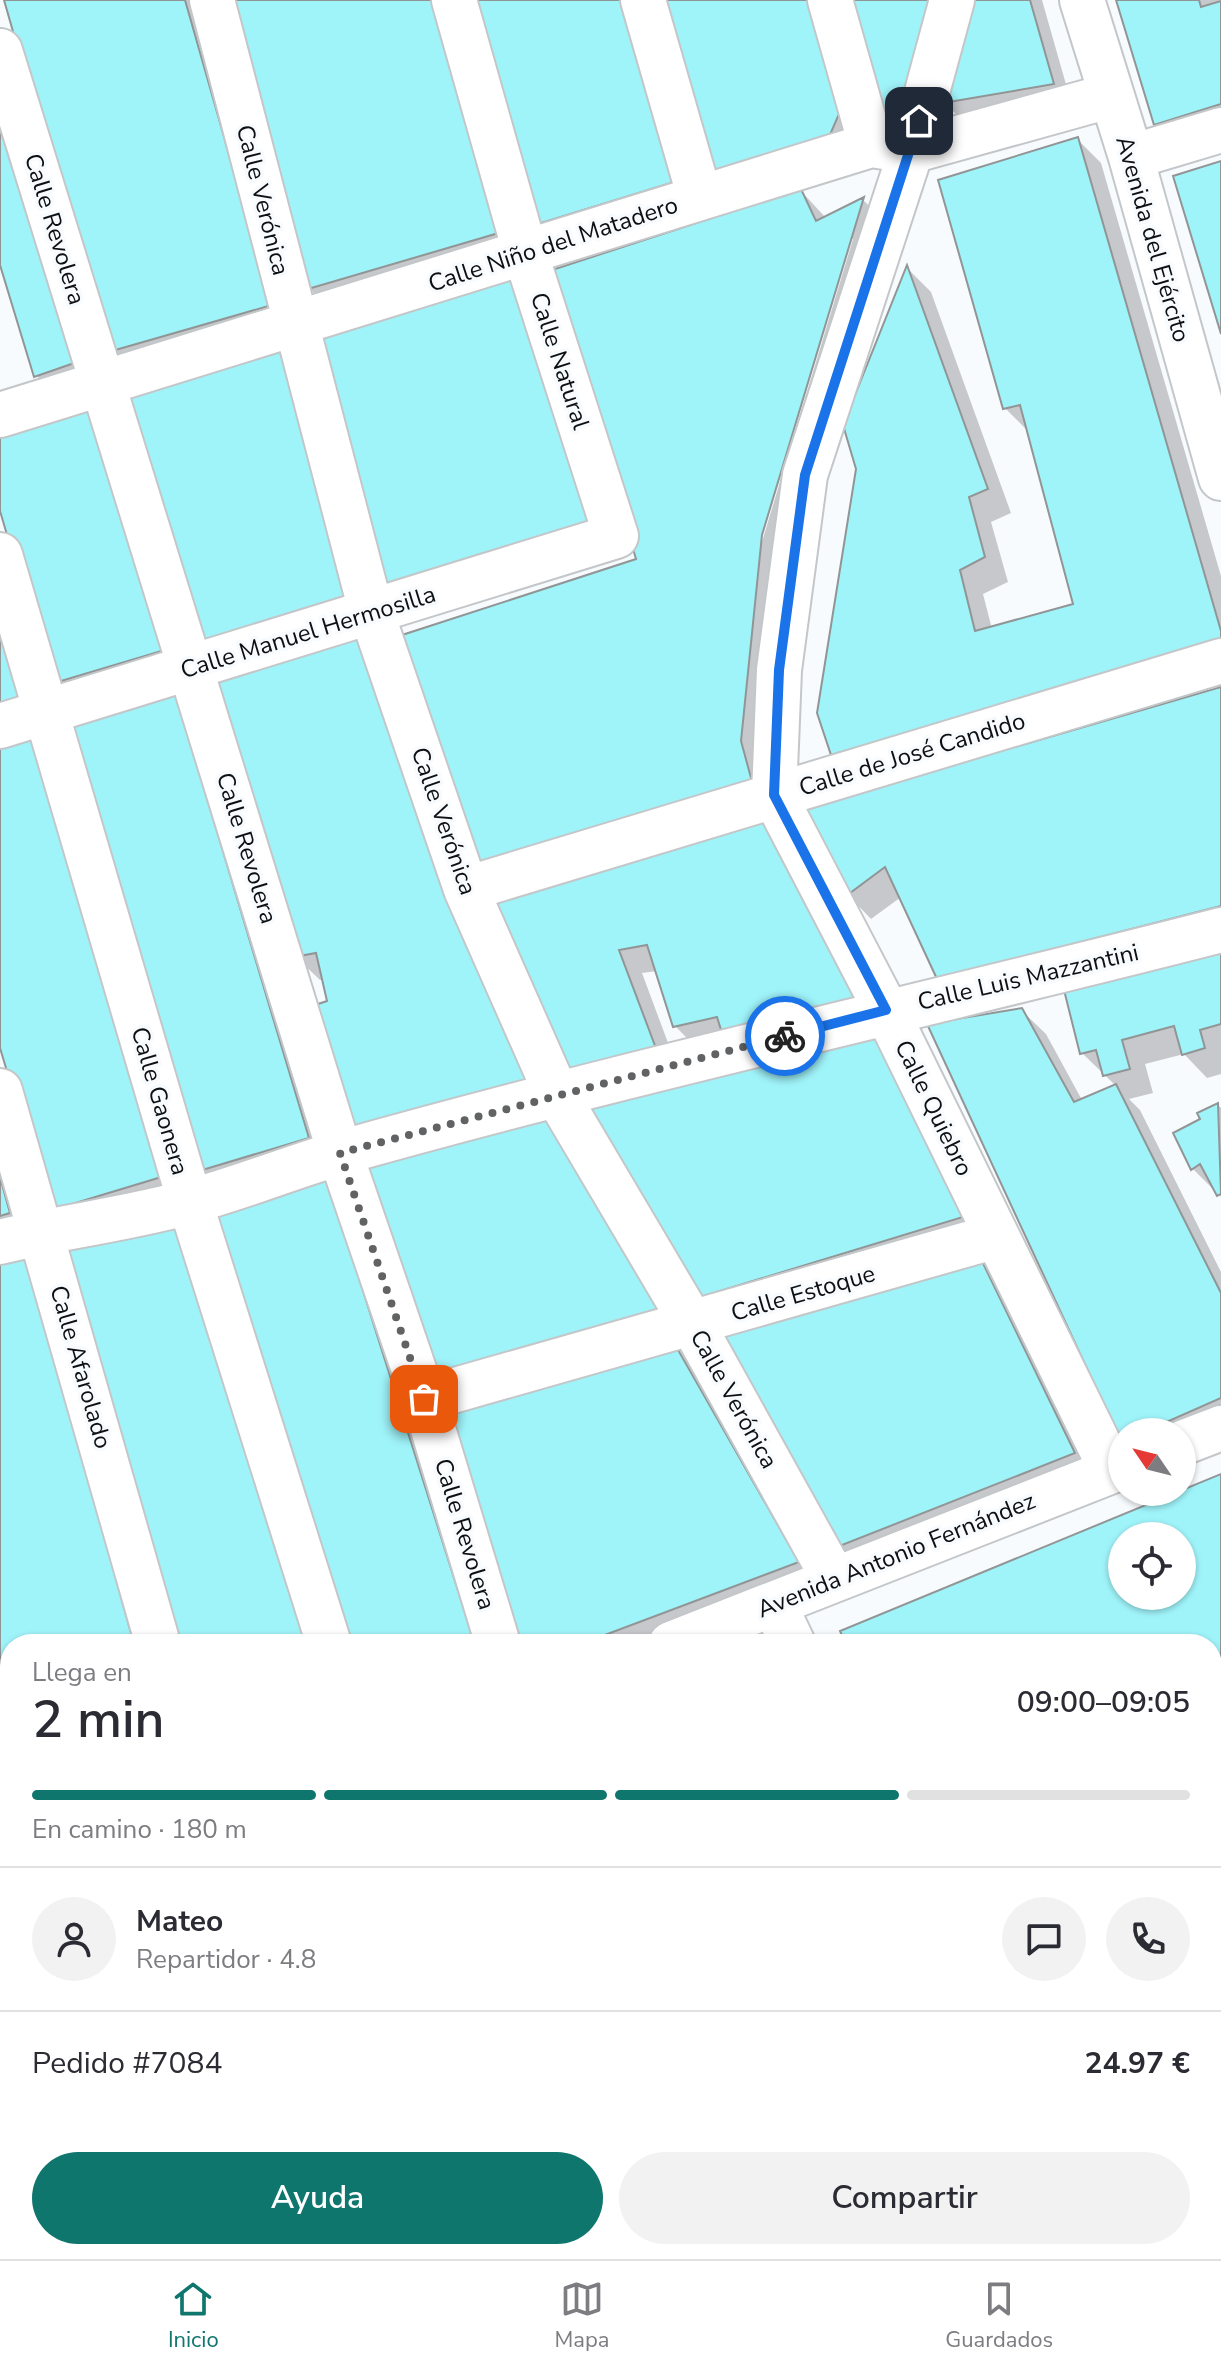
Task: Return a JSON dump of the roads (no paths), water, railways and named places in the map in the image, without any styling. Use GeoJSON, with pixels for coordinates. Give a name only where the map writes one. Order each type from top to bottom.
{"type":"FeatureCollection","features":[{"type":"Feature","properties":{"kind":"street","name":"Calle Verónica"},"geometry":{"type":"LineString","coordinates":[[212,0],[371,611],[466,889],[557,1095],[693,1325],[834,1579]]}},
{"type":"Feature","properties":{"kind":"street","name":"Calle Natural"},"geometry":{"type":"LineString","coordinates":[[454,0],[526,255],[616,536]]}},
{"type":"Feature","properties":{"kind":"street"},"geometry":{"type":"LineString","coordinates":[[643,0],[700,198]]}},
{"type":"Feature","properties":{"kind":"street"},"geometry":{"type":"LineString","coordinates":[[830,0],[891,148]]}},
{"type":"Feature","properties":{"kind":"street","name":"Calle Quiebro"},"geometry":{"type":"LineString","coordinates":[[952,0],[891,148],[805,475],[779,670],[774,795],[1108,1452]]}},
{"type":"Feature","properties":{"kind":"street","name":"Avenida del Ejército"},"geometry":{"type":"LineString","coordinates":[[1082,0],[1109,96],[1131,157],[1221,478]]}},
{"type":"Feature","properties":{"kind":"street","name":"Calle Revolera"},"geometry":{"type":"LineString","coordinates":[[0,51],[340,1153],[424,1399],[495,1634]]}},
{"type":"Feature","properties":{"kind":"street","name":"Calle Niño del Matadero"},"geometry":{"type":"LineString","coordinates":[[0,415],[526,255],[700,198],[1109,96]]}},
{"type":"Feature","properties":{"kind":"street"},"geometry":{"type":"LineString","coordinates":[[1131,157],[1221,130]]}},
{"type":"Feature","properties":{"kind":"street","name":"Calle Manuel Hermosilla"},"geometry":{"type":"LineString","coordinates":[[0,726],[616,536]]}},
{"type":"Feature","properties":{"kind":"street","name":"Calle Gaonera"},"geometry":{"type":"LineString","coordinates":[[0,555],[190,1202],[326,1634]]}},
{"type":"Feature","properties":{"kind":"street","name":"Calle de José Candido"},"geometry":{"type":"LineString","coordinates":[[466,889],[1221,661]]}},
{"type":"Feature","properties":{"kind":"street","name":"Calle Luis Mazzantini"},"geometry":{"type":"LineString","coordinates":[[0,1242],[190,1202],[340,1153],[557,1095],[886,1010],[1012,984],[1221,930]]}},
{"type":"Feature","properties":{"kind":"street","name":"Calle Afarolado"},"geometry":{"type":"LineString","coordinates":[[0,1091],[43,1231],[155,1634]]}},
{"type":"Feature","properties":{"kind":"street","name":"Calle Estoque"},"geometry":{"type":"LineString","coordinates":[[424,1399],[693,1325],[996,1236]]}},
{"type":"Feature","properties":{"kind":"street"},"geometry":{"type":"LineString","coordinates":[[1196,1438],[1221,1428]]}},
{"type":"Feature","properties":{"kind":"street","name":"Avenida Antonio Fernández"},"geometry":{"type":"LineString","coordinates":[[697,1634],[1108,1472]]}},
{"type":"Feature","properties":{"kind":"street"},"geometry":{"type":"LineString","coordinates":[[774,1604],[788,1634]]}}]}
